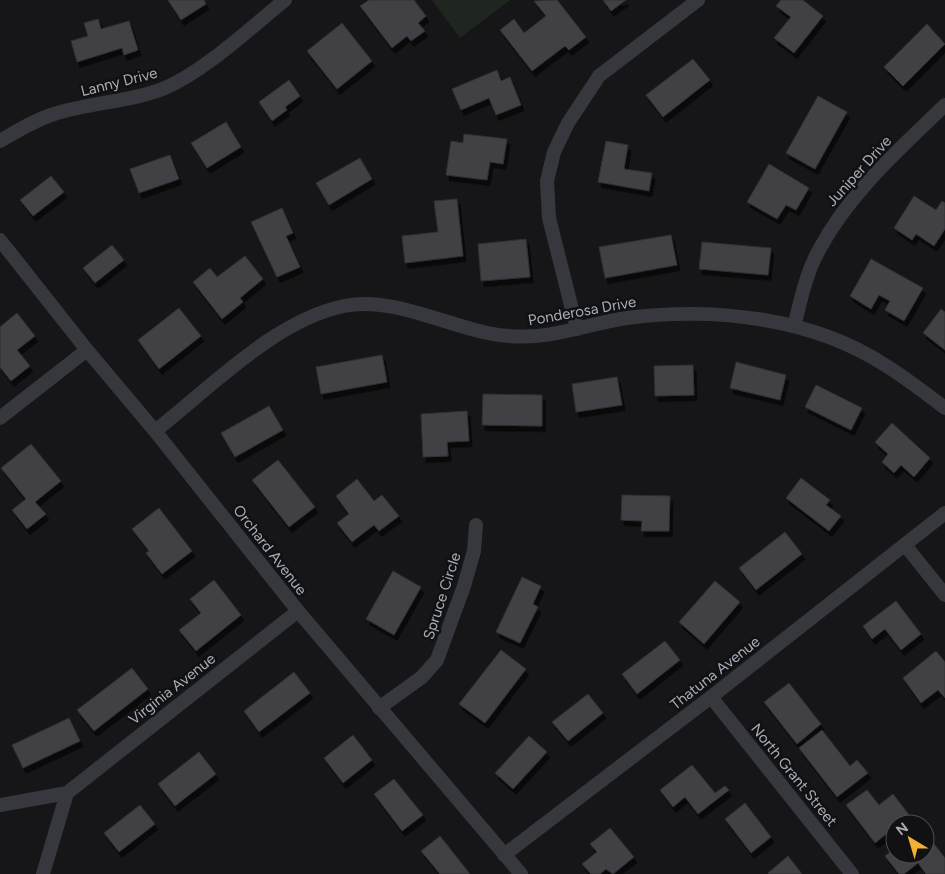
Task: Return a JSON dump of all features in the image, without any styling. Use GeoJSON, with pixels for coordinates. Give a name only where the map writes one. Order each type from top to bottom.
{"type":"FeatureCollection","features":[{"type":"Feature","properties":{"kind":"street","name":"Lanny Drive"},"geometry":{"type":"LineString","coordinates":[[0,141],[25,126],[54,114],[135,98],[166,87],[188,76],[285,0]]}},
{"type":"Feature","properties":{"kind":"street"},"geometry":{"type":"LineString","coordinates":[[577,329],[549,218],[547,181],[554,152],[568,123],[599,76],[698,0]]}},
{"type":"Feature","properties":{"kind":"street","name":"Juniper Drive"},"geometry":{"type":"LineString","coordinates":[[794,326],[806,281],[819,250],[842,212],[879,170],[945,106]]}},
{"type":"Feature","properties":{"kind":"street","name":"Orchard Avenue"},"geometry":{"type":"LineString","coordinates":[[0,240],[298,611],[521,874]]}},
{"type":"Feature","properties":{"kind":"street","name":"Ponderosa Drive"},"geometry":{"type":"LineString","coordinates":[[155,431],[271,338],[309,317],[346,306],[388,306],[476,332],[535,338],[625,318],[679,313],[740,317],[794,326],[837,340],[884,364],[945,408]]}},
{"type":"Feature","properties":{"kind":"street"},"geometry":{"type":"LineString","coordinates":[[0,418],[87,350]]}},
{"type":"Feature","properties":{"kind":"street","name":"Thatuna Avenue"},"geometry":{"type":"LineString","coordinates":[[504,855],[711,697],[945,512]]}},
{"type":"Feature","properties":{"kind":"street","name":"Spruce Circle"},"geometry":{"type":"LineString","coordinates":[[379,708],[422,677],[437,660],[464,586],[474,551],[476,525]]}},
{"type":"Feature","properties":{"kind":"street"},"geometry":{"type":"LineString","coordinates":[[905,545],[945,595]]}},
{"type":"Feature","properties":{"kind":"street","name":"Virginia Avenue"},"geometry":{"type":"LineString","coordinates":[[67,793],[298,611]]}},
{"type":"Feature","properties":{"kind":"street","name":"North Grant Street"},"geometry":{"type":"LineString","coordinates":[[711,697],[852,874]]}},
{"type":"Feature","properties":{"kind":"street"},"geometry":{"type":"LineString","coordinates":[[0,805],[67,793],[43,874]]}},
{"type":"Feature","properties":{"kind":"shaded area"},"geometry":{"type":"Polygon","coordinates":[[[432,0],[510,0],[460,38],[432,0]]]}},
{"type":"Feature","properties":{"kind":"building"},"geometry":{"type":"Polygon","coordinates":[[[168,0],[204,0],[206,4],[181,20],[168,0]]]}},
{"type":"Feature","properties":{"kind":"building"},"geometry":{"type":"Polygon","coordinates":[[[369,0],[414,0],[426,16],[418,23],[425,31],[411,41],[407,36],[392,48],[360,6],[369,0]]]}},
{"type":"Feature","properties":{"kind":"building"},"geometry":{"type":"Polygon","coordinates":[[[557,0],[586,37],[569,50],[565,46],[532,71],[500,30],[514,19],[524,33],[546,16],[534,1],[557,0]]]}},
{"type":"Feature","properties":{"kind":"building"},"geometry":{"type":"Polygon","coordinates":[[[603,0],[626,0],[611,11],[603,0]]]}},
{"type":"Feature","properties":{"kind":"building"},"geometry":{"type":"Polygon","coordinates":[[[781,0],[803,0],[823,16],[794,53],[774,38],[791,17],[776,6],[781,0]]]}},
{"type":"Feature","properties":{"kind":"building"},"geometry":{"type":"Polygon","coordinates":[[[98,19],[101,29],[129,21],[138,50],[124,55],[122,48],[77,62],[71,41],[88,36],[84,23],[98,19]]]}},
{"type":"Feature","properties":{"kind":"building"},"geometry":{"type":"Polygon","coordinates":[[[342,23],[372,61],[337,89],[307,51],[342,23]]]}},
{"type":"Feature","properties":{"kind":"building"},"geometry":{"type":"Polygon","coordinates":[[[927,24],[945,44],[903,86],[884,67],[927,24]]]}},
{"type":"Feature","properties":{"kind":"building"},"geometry":{"type":"Polygon","coordinates":[[[693,59],[710,80],[663,117],[646,95],[693,59]]]}},
{"type":"Feature","properties":{"kind":"building"},"geometry":{"type":"Polygon","coordinates":[[[497,70],[501,81],[510,77],[521,105],[496,115],[489,98],[461,110],[452,89],[497,70]]]}},
{"type":"Feature","properties":{"kind":"building"},"geometry":{"type":"Polygon","coordinates":[[[289,80],[300,96],[285,107],[287,110],[272,121],[259,102],[289,80]]]}},
{"type":"Feature","properties":{"kind":"building"},"geometry":{"type":"Polygon","coordinates":[[[818,96],[847,112],[815,169],[786,153],[818,96]]]}},
{"type":"Feature","properties":{"kind":"building"},"geometry":{"type":"Polygon","coordinates":[[[226,122],[241,147],[207,168],[191,143],[226,122]]]}},
{"type":"Feature","properties":{"kind":"building"},"geometry":{"type":"Polygon","coordinates":[[[464,134],[507,139],[503,164],[490,162],[487,180],[446,175],[451,141],[463,143],[464,134]]]}},
{"type":"Feature","properties":{"kind":"building"},"geometry":{"type":"Polygon","coordinates":[[[606,141],[628,145],[624,169],[652,173],[649,191],[598,182],[606,141]]]}},
{"type":"Feature","properties":{"kind":"building"},"geometry":{"type":"Polygon","coordinates":[[[170,155],[179,179],[139,193],[130,169],[170,155]]]}},
{"type":"Feature","properties":{"kind":"building"},"geometry":{"type":"Polygon","coordinates":[[[360,158],[372,179],[329,205],[316,183],[360,158]]]}},
{"type":"Feature","properties":{"kind":"building"},"geometry":{"type":"Polygon","coordinates":[[[769,164],[809,188],[796,210],[786,205],[777,219],[747,202],[769,164]]]}},
{"type":"Feature","properties":{"kind":"building"},"geometry":{"type":"Polygon","coordinates":[[[51,176],[64,192],[33,216],[20,200],[51,176]]]}},
{"type":"Feature","properties":{"kind":"building"},"geometry":{"type":"Polygon","coordinates":[[[914,196],[936,210],[942,201],[945,203],[945,229],[934,246],[916,234],[912,240],[894,228],[914,196]]]}},
{"type":"Feature","properties":{"kind":"building"},"geometry":{"type":"Polygon","coordinates":[[[457,199],[463,256],[405,263],[402,236],[438,232],[434,201],[457,199]]]}},
{"type":"Feature","properties":{"kind":"building"},"geometry":{"type":"Polygon","coordinates":[[[282,208],[293,233],[286,236],[300,267],[277,277],[251,222],[282,208]]]}},
{"type":"Feature","properties":{"kind":"building"},"geometry":{"type":"Polygon","coordinates":[[[671,235],[677,265],[605,278],[599,247],[671,235]]]}},
{"type":"Feature","properties":{"kind":"building"},"geometry":{"type":"Polygon","coordinates":[[[526,239],[530,277],[481,281],[478,244],[526,239]]]}},
{"type":"Feature","properties":{"kind":"building"},"geometry":{"type":"Polygon","coordinates":[[[702,242],[771,248],[768,275],[699,269],[702,242]]]}},
{"type":"Feature","properties":{"kind":"building"},"geometry":{"type":"Polygon","coordinates":[[[112,245],[124,260],[95,283],[83,268],[112,245]]]}},
{"type":"Feature","properties":{"kind":"building"},"geometry":{"type":"Polygon","coordinates":[[[245,256],[263,279],[240,298],[243,302],[222,319],[193,282],[210,268],[217,277],[245,256]]]}},
{"type":"Feature","properties":{"kind":"building"},"geometry":{"type":"Polygon","coordinates":[[[871,259],[923,288],[904,321],[885,310],[890,301],[879,295],[871,309],[850,296],[871,259]]]}},
{"type":"Feature","properties":{"kind":"building"},"geometry":{"type":"Polygon","coordinates":[[[179,308],[201,336],[159,369],[138,340],[179,308]]]}},
{"type":"Feature","properties":{"kind":"building"},"geometry":{"type":"Polygon","coordinates":[[[941,309],[945,312],[945,350],[923,333],[941,309]]]}},
{"type":"Feature","properties":{"kind":"building"},"geometry":{"type":"Polygon","coordinates":[[[17,313],[35,336],[17,350],[30,366],[11,381],[0,367],[0,327],[17,313]]]}},
{"type":"Feature","properties":{"kind":"building"},"geometry":{"type":"Polygon","coordinates":[[[382,355],[387,382],[321,394],[316,367],[382,355]]]}},
{"type":"Feature","properties":{"kind":"building"},"geometry":{"type":"Polygon","coordinates":[[[736,362],[786,375],[780,400],[730,388],[736,362]]]}},
{"type":"Feature","properties":{"kind":"building"},"geometry":{"type":"Polygon","coordinates":[[[693,365],[694,395],[655,396],[654,366],[693,365]]]}},
{"type":"Feature","properties":{"kind":"building"},"geometry":{"type":"Polygon","coordinates":[[[617,377],[622,405],[576,412],[572,384],[617,377]]]}},
{"type":"Feature","properties":{"kind":"building"},"geometry":{"type":"Polygon","coordinates":[[[816,385],[862,408],[851,430],[805,407],[816,385]]]}},
{"type":"Feature","properties":{"kind":"building"},"geometry":{"type":"Polygon","coordinates":[[[483,394],[542,395],[542,426],[482,425],[483,394]]]}},
{"type":"Feature","properties":{"kind":"building"},"geometry":{"type":"Polygon","coordinates":[[[269,406],[283,430],[235,457],[221,433],[269,406]]]}},
{"type":"Feature","properties":{"kind":"building"},"geometry":{"type":"Polygon","coordinates":[[[467,411],[469,441],[447,442],[448,456],[423,457],[421,414],[467,411]]]}},
{"type":"Feature","properties":{"kind":"building"},"geometry":{"type":"Polygon","coordinates":[[[892,423],[930,458],[914,477],[901,465],[894,473],[882,462],[888,454],[875,442],[892,423]]]}},
{"type":"Feature","properties":{"kind":"building"},"geometry":{"type":"Polygon","coordinates":[[[31,444],[61,481],[35,502],[46,514],[27,529],[12,510],[26,499],[1,468],[31,444]]]}},
{"type":"Feature","properties":{"kind":"building"},"geometry":{"type":"Polygon","coordinates":[[[278,460],[315,507],[289,527],[252,480],[278,460]]]}},
{"type":"Feature","properties":{"kind":"building"},"geometry":{"type":"Polygon","coordinates":[[[801,478],[830,500],[826,505],[841,516],[829,531],[786,498],[801,478]]]}},
{"type":"Feature","properties":{"kind":"building"},"geometry":{"type":"Polygon","coordinates":[[[357,479],[374,501],[382,495],[399,516],[379,531],[374,525],[352,542],[337,523],[349,514],[336,496],[357,479]]]}},
{"type":"Feature","properties":{"kind":"building"},"geometry":{"type":"Polygon","coordinates":[[[622,495],[670,496],[669,531],[641,531],[642,521],[621,520],[622,495]]]}},
{"type":"Feature","properties":{"kind":"building"},"geometry":{"type":"Polygon","coordinates":[[[159,508],[192,551],[162,574],[146,553],[149,551],[132,529],[159,508]]]}},
{"type":"Feature","properties":{"kind":"building"},"geometry":{"type":"Polygon","coordinates":[[[785,532],[802,554],[756,590],[739,568],[785,532]]]}},
{"type":"Feature","properties":{"kind":"building"},"geometry":{"type":"Polygon","coordinates":[[[393,571],[421,587],[394,635],[366,619],[393,571]]]}},
{"type":"Feature","properties":{"kind":"building"},"geometry":{"type":"Polygon","coordinates":[[[522,577],[541,586],[533,604],[538,607],[520,643],[496,632],[522,577]]]}},
{"type":"Feature","properties":{"kind":"building"},"geometry":{"type":"Polygon","coordinates":[[[214,580],[241,615],[196,651],[179,630],[201,613],[190,599],[214,580]]]}},
{"type":"Feature","properties":{"kind":"building"},"geometry":{"type":"Polygon","coordinates":[[[715,581],[740,602],[704,644],[679,622],[715,581]]]}},
{"type":"Feature","properties":{"kind":"building"},"geometry":{"type":"Polygon","coordinates":[[[896,601],[921,634],[901,650],[885,629],[872,639],[863,626],[896,601]]]}},
{"type":"Feature","properties":{"kind":"building"},"geometry":{"type":"Polygon","coordinates":[[[665,641],[680,660],[637,694],[622,674],[665,641]]]}},
{"type":"Feature","properties":{"kind":"building"},"geometry":{"type":"Polygon","coordinates":[[[501,650],[526,669],[485,723],[459,704],[501,650]]]}},
{"type":"Feature","properties":{"kind":"building"},"geometry":{"type":"Polygon","coordinates":[[[936,651],[945,662],[945,698],[938,690],[921,703],[903,678],[936,651]]]}},
{"type":"Feature","properties":{"kind":"building"},"geometry":{"type":"Polygon","coordinates":[[[132,668],[148,689],[94,731],[77,710],[132,668]]]}},
{"type":"Feature","properties":{"kind":"building"},"geometry":{"type":"Polygon","coordinates":[[[294,672],[310,693],[259,732],[244,711],[294,672]]]}},
{"type":"Feature","properties":{"kind":"building"},"geometry":{"type":"Polygon","coordinates":[[[789,683],[821,724],[797,744],[764,702],[789,683]]]}},
{"type":"Feature","properties":{"kind":"building"},"geometry":{"type":"Polygon","coordinates":[[[588,694],[603,713],[568,741],[552,722],[588,694]]]}},
{"type":"Feature","properties":{"kind":"building"},"geometry":{"type":"Polygon","coordinates":[[[69,718],[80,741],[23,768],[12,745],[69,718]]]}},
{"type":"Feature","properties":{"kind":"building"},"geometry":{"type":"Polygon","coordinates":[[[822,730],[850,766],[857,760],[868,773],[837,797],[799,748],[822,730]]]}},
{"type":"Feature","properties":{"kind":"building"},"geometry":{"type":"Polygon","coordinates":[[[353,735],[372,760],[343,783],[324,758],[353,735]]]}},
{"type":"Feature","properties":{"kind":"building"},"geometry":{"type":"Polygon","coordinates":[[[529,736],[547,752],[513,789],[495,773],[529,736]]]}},
{"type":"Feature","properties":{"kind":"building"},"geometry":{"type":"Polygon","coordinates":[[[199,752],[216,774],[175,806],[158,784],[199,752]]]}},
{"type":"Feature","properties":{"kind":"building"},"geometry":{"type":"Polygon","coordinates":[[[692,765],[715,793],[725,786],[729,790],[698,814],[685,797],[673,807],[660,790],[692,765]]]}},
{"type":"Feature","properties":{"kind":"building"},"geometry":{"type":"Polygon","coordinates":[[[394,779],[423,815],[402,831],[374,794],[394,779]]]}},
{"type":"Feature","properties":{"kind":"building"},"geometry":{"type":"Polygon","coordinates":[[[867,790],[879,805],[893,794],[908,814],[885,814],[885,835],[875,843],[846,805],[867,790]]]}},
{"type":"Feature","properties":{"kind":"building"},"geometry":{"type":"Polygon","coordinates":[[[745,803],[771,837],[751,853],[725,819],[745,803]]]}},
{"type":"Feature","properties":{"kind":"building"},"geometry":{"type":"Polygon","coordinates":[[[140,805],[155,824],[119,852],[104,833],[140,805]]]}},
{"type":"Feature","properties":{"kind":"building"},"geometry":{"type":"Polygon","coordinates":[[[610,828],[634,857],[613,874],[606,869],[600,874],[591,874],[582,864],[597,852],[590,844],[610,828]]]}},
{"type":"Feature","properties":{"kind":"building"},"geometry":{"type":"Polygon","coordinates":[[[440,836],[470,874],[440,874],[421,851],[440,836]]]}},
{"type":"Feature","properties":{"kind":"building"},"geometry":{"type":"Polygon","coordinates":[[[935,845],[945,858],[945,874],[926,874],[919,864],[935,864],[935,845]]]}},
{"type":"Feature","properties":{"kind":"building"},"geometry":{"type":"Polygon","coordinates":[[[788,856],[802,874],[768,873],[788,856]]]}},
{"type":"Feature","properties":{"kind":"building"},"geometry":{"type":"Polygon","coordinates":[[[891,864],[917,864],[904,874],[899,874],[891,864]]]}}]}
